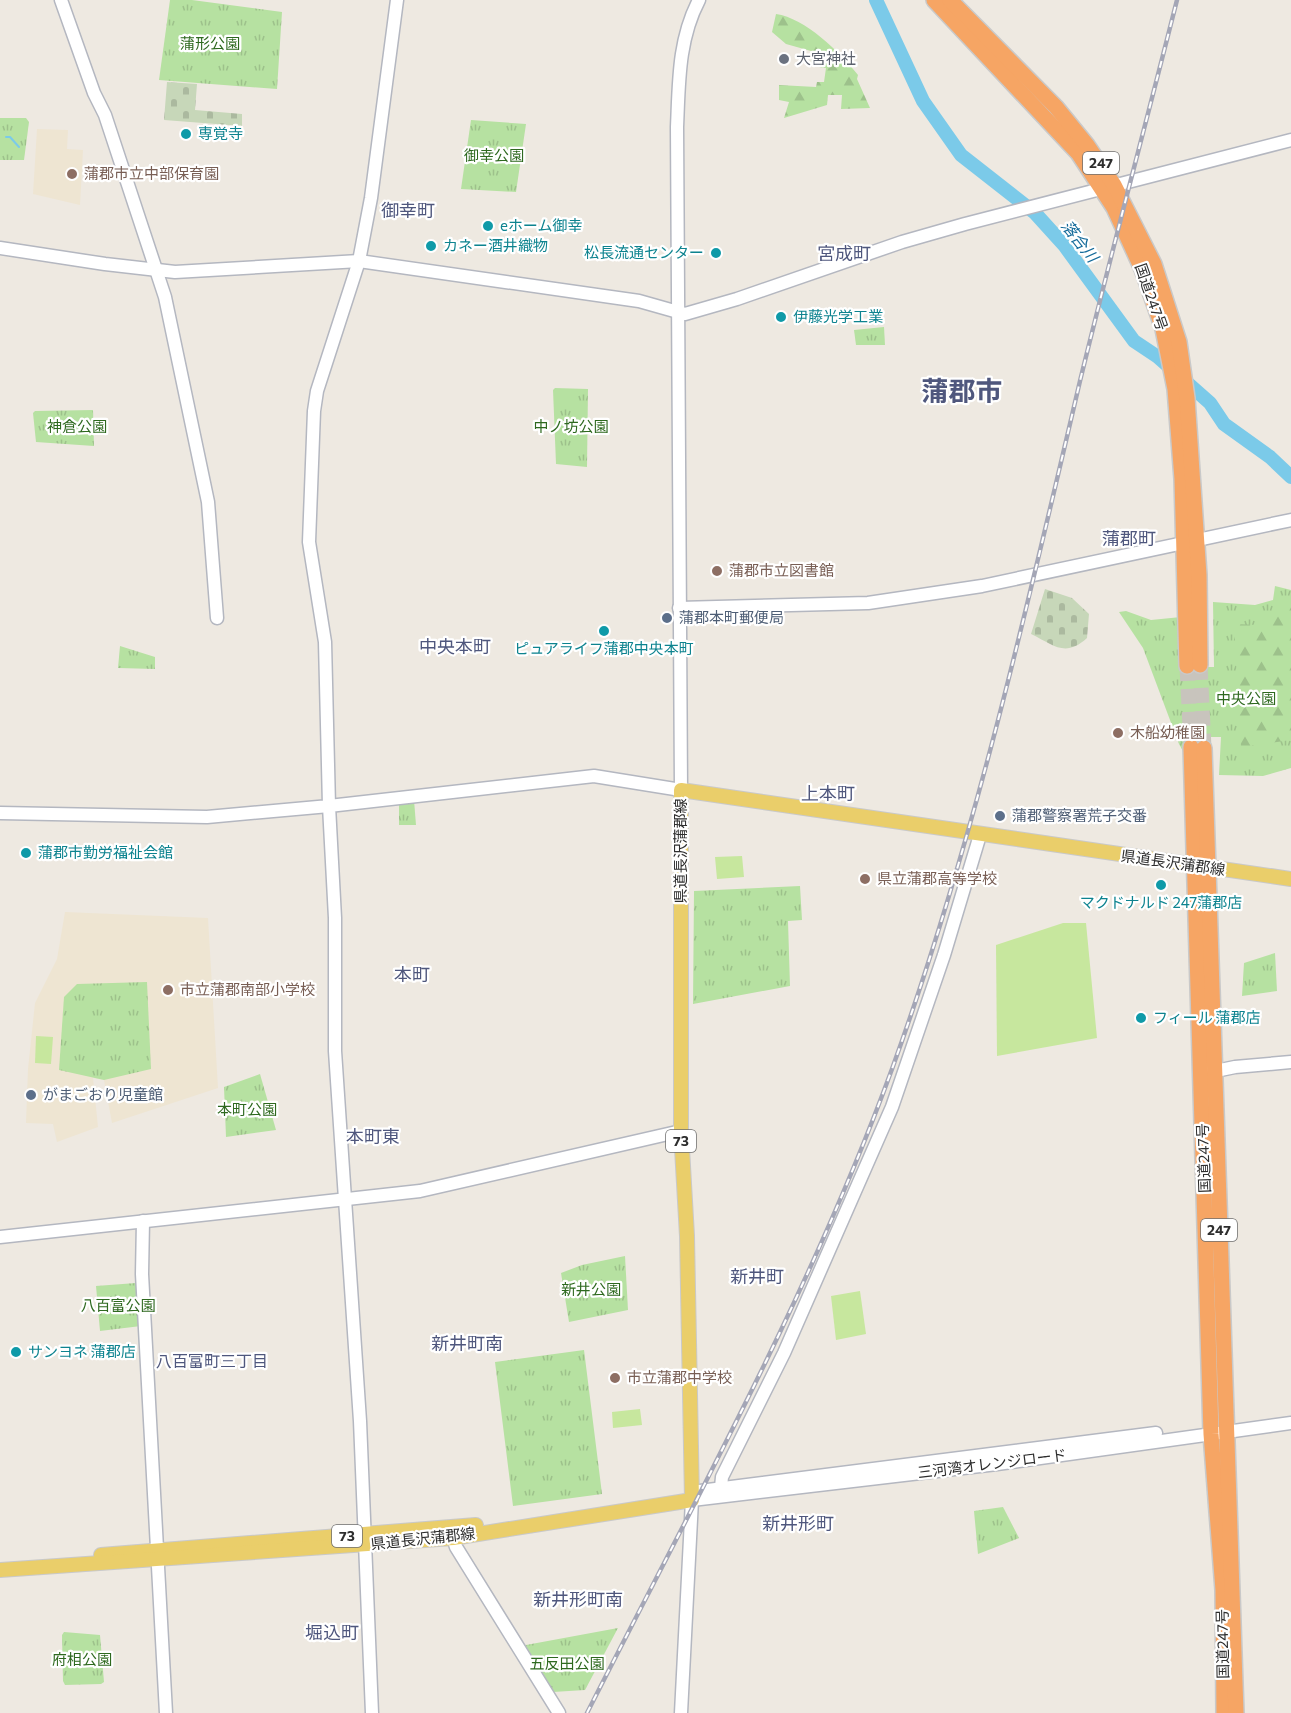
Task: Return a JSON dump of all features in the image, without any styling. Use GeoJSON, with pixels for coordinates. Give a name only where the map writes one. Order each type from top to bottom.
{"type":"FeatureCollection","features":[{"type":"Feature","properties":{"kind":"highway","name":"国道247号"},"geometry":{"type":"LineString","coordinates":[[934,0],[1053,123],[1078,153],[1114,208],[1142,268],[1163,329],[1169,358],[1181,393]]}},
{"type":"Feature","properties":{"kind":"highway","name":"国道247号"},"geometry":{"type":"LineString","coordinates":[[950,0],[1056,107],[1087,145],[1114,184],[1154,264],[1174,322],[1183,368],[1181,393],[1194,665]]}},
{"type":"Feature","properties":{"kind":"highway","name":"国道247号"},"geometry":{"type":"LineString","coordinates":[[1197,748],[1218,1429],[1224,1713]]}},
{"type":"Feature","properties":{"kind":"highway","name":"国道247号"},"geometry":{"type":"LineString","coordinates":[[1218,1429],[1233,1583],[1236,1713]]}},
{"type":"Feature","properties":{"kind":"main road","name":"県道長沢蒲郡線"},"geometry":{"type":"LineString","coordinates":[[692,1496],[687,1236],[681,1131],[681,790],[1291,879]]}},
{"type":"Feature","properties":{"kind":"main road","name":"県道長沢蒲郡線"},"geometry":{"type":"LineString","coordinates":[[0,1570],[364,1540],[453,1538],[692,1496]]}},
{"type":"Feature","properties":{"kind":"main road","name":"県道長沢蒲郡線"},"geometry":{"type":"LineString","coordinates":[[364,1540],[692,1496]]}},
{"type":"Feature","properties":{"kind":"main road","name":"県道長沢蒲郡線"},"geometry":{"type":"LineString","coordinates":[[0,1561],[158,1556]]}},
{"type":"Feature","properties":{"kind":"street"},"geometry":{"type":"LineString","coordinates":[[61,0],[94,93],[105,115],[158,271],[208,502],[217,618]]}},
{"type":"Feature","properties":{"kind":"street"},"geometry":{"type":"LineString","coordinates":[[372,1713],[335,1051],[335,918],[325,642],[309,542],[316,391],[359,261],[371,198],[397,0]]}},
{"type":"Feature","properties":{"kind":"street"},"geometry":{"type":"LineString","coordinates":[[0,813],[207,817],[330,806],[594,776],[681,790],[677,310],[679,64],[684,38],[699,0]]}},
{"type":"Feature","properties":{"kind":"street"},"geometry":{"type":"LineString","coordinates":[[0,248],[158,271],[200,272],[359,261],[639,301],[685,314],[902,242],[1032,205],[1291,140]]}},
{"type":"Feature","properties":{"kind":"street"},"geometry":{"type":"LineString","coordinates":[[679,608],[868,603],[982,586],[1291,520]]}},
{"type":"Feature","properties":{"kind":"street"},"geometry":{"type":"LineString","coordinates":[[721,1487],[722,1477],[784,1353],[892,1107],[937,976],[980,835]]}},
{"type":"Feature","properties":{"kind":"street"},"geometry":{"type":"LineString","coordinates":[[1208,1073],[1291,1062]]}},
{"type":"Feature","properties":{"kind":"street"},"geometry":{"type":"LineString","coordinates":[[0,1237],[441,1187],[681,1131]]}},
{"type":"Feature","properties":{"kind":"street"},"geometry":{"type":"LineString","coordinates":[[143,1221],[142,1275],[166,1713]]}},
{"type":"Feature","properties":{"kind":"street","name":"三河湾オレンジロード"},"geometry":{"type":"LineString","coordinates":[[692,1496],[997,1464],[1291,1416]]}},
{"type":"Feature","properties":{"kind":"street","name":"三河湾オレンジロード"},"geometry":{"type":"LineString","coordinates":[[692,1496],[721,1487],[1218,1429],[1291,1423]]}},
{"type":"Feature","properties":{"kind":"street"},"geometry":{"type":"LineString","coordinates":[[681,1713],[692,1496]]}},
{"type":"Feature","properties":{"kind":"street"},"geometry":{"type":"LineString","coordinates":[[453,1538],[456,1547],[559,1713]]}},
{"type":"Feature","properties":{"kind":"shaded area"},"geometry":{"type":"Polygon","coordinates":[[[37,129],[68,130],[67,149],[83,150],[80,205],[33,194],[37,129]]]}},
{"type":"Feature","properties":{"kind":"shaded area"},"geometry":{"type":"Polygon","coordinates":[[[65,912],[208,918],[218,1088],[112,1123],[104,1080],[93,1078],[98,1127],[57,1142],[53,1124],[26,1123],[28,1069],[35,1003],[57,959],[65,912]]]}},
{"type":"Feature","properties":{"kind":"green space","name":"蒲形公園"},"geometry":{"type":"Polygon","coordinates":[[[170,0],[192,0],[282,12],[277,89],[159,80],[170,0]]]}},
{"type":"Feature","properties":{"kind":"green space"},"geometry":{"type":"Polygon","coordinates":[[[776,14],[799,22],[810,29],[842,56],[858,75],[857,79],[870,108],[841,109],[842,95],[828,95],[827,105],[784,118],[789,102],[779,100],[779,85],[816,87],[817,82],[824,82],[826,68],[812,66],[811,51],[786,44],[772,32],[776,14]]]}},
{"type":"Feature","properties":{"kind":"green space"},"geometry":{"type":"Polygon","coordinates":[[[167,82],[197,84],[195,110],[242,114],[242,126],[164,120],[167,82]]]}},
{"type":"Feature","properties":{"kind":"green space"},"geometry":{"type":"Polygon","coordinates":[[[0,118],[26,118],[29,122],[24,160],[0,160],[0,118]]]}},
{"type":"Feature","properties":{"kind":"green space","name":"御幸公園"},"geometry":{"type":"Polygon","coordinates":[[[471,120],[526,124],[516,192],[461,189],[471,120]]]}},
{"type":"Feature","properties":{"kind":"green space"},"geometry":{"type":"Polygon","coordinates":[[[884,327],[885,345],[856,345],[854,330],[884,327]]]}},
{"type":"Feature","properties":{"kind":"green space","name":"中ノ坊公園"},"geometry":{"type":"Polygon","coordinates":[[[555,388],[588,389],[587,467],[556,464],[553,390],[555,388]]]}},
{"type":"Feature","properties":{"kind":"green space","name":"神倉公園"},"geometry":{"type":"Polygon","coordinates":[[[93,410],[94,446],[36,442],[33,413],[35,411],[93,410]]]}},
{"type":"Feature","properties":{"kind":"green space","name":"中央公園"},"geometry":{"type":"Polygon","coordinates":[[[1275,586],[1291,590],[1291,768],[1263,776],[1219,775],[1221,737],[1185,737],[1185,755],[1143,648],[1119,612],[1126,611],[1151,620],[1181,617],[1181,667],[1214,667],[1213,602],[1255,605],[1273,600],[1275,586]]]}},
{"type":"Feature","properties":{"kind":"green space"},"geometry":{"type":"Polygon","coordinates":[[[1045,589],[1072,598],[1089,614],[1087,638],[1079,644],[1059,648],[1031,634],[1045,589]]]}},
{"type":"Feature","properties":{"kind":"green space"},"geometry":{"type":"Polygon","coordinates":[[[1288,605],[1291,605],[1291,740],[1241,747],[1234,624],[1258,625],[1286,613],[1288,605]]]}},
{"type":"Feature","properties":{"kind":"green space"},"geometry":{"type":"Polygon","coordinates":[[[120,646],[155,657],[155,669],[118,668],[120,646]]]}},
{"type":"Feature","properties":{"kind":"green space"},"geometry":{"type":"Polygon","coordinates":[[[414,800],[416,825],[399,825],[399,803],[414,800]]]}},
{"type":"Feature","properties":{"kind":"green space"},"geometry":{"type":"Polygon","coordinates":[[[742,856],[744,877],[717,879],[715,857],[742,856]]]}},
{"type":"Feature","properties":{"kind":"green space"},"geometry":{"type":"Polygon","coordinates":[[[800,886],[802,920],[788,921],[790,986],[693,1004],[694,891],[800,886]]]}},
{"type":"Feature","properties":{"kind":"green space"},"geometry":{"type":"Polygon","coordinates":[[[1063,923],[1086,923],[1097,1038],[997,1056],[996,945],[1063,923]]]}},
{"type":"Feature","properties":{"kind":"green space"},"geometry":{"type":"Polygon","coordinates":[[[1275,953],[1277,991],[1242,996],[1244,963],[1275,953]]]}},
{"type":"Feature","properties":{"kind":"green space"},"geometry":{"type":"Polygon","coordinates":[[[147,982],[151,1069],[104,1080],[59,1070],[64,997],[77,984],[147,982]]]}},
{"type":"Feature","properties":{"kind":"green space"},"geometry":{"type":"Polygon","coordinates":[[[36,1036],[53,1037],[51,1064],[35,1063],[36,1036]]]}},
{"type":"Feature","properties":{"kind":"green space","name":"本町公園"},"geometry":{"type":"Polygon","coordinates":[[[260,1074],[276,1130],[226,1137],[224,1087],[260,1074]]]}},
{"type":"Feature","properties":{"kind":"green space","name":"新井公園"},"geometry":{"type":"Polygon","coordinates":[[[625,1256],[628,1310],[569,1322],[561,1273],[582,1265],[625,1256]]]}},
{"type":"Feature","properties":{"kind":"green space","name":"八百富公園"},"geometry":{"type":"Polygon","coordinates":[[[136,1283],[141,1326],[100,1331],[96,1286],[136,1283]]]}},
{"type":"Feature","properties":{"kind":"green space"},"geometry":{"type":"Polygon","coordinates":[[[860,1291],[866,1334],[836,1340],[831,1296],[860,1291]]]}},
{"type":"Feature","properties":{"kind":"green space"},"geometry":{"type":"Polygon","coordinates":[[[584,1350],[602,1494],[513,1506],[495,1362],[584,1350]]]}},
{"type":"Feature","properties":{"kind":"green space"},"geometry":{"type":"Polygon","coordinates":[[[640,1409],[642,1425],[613,1428],[612,1412],[640,1409]]]}},
{"type":"Feature","properties":{"kind":"green space"},"geometry":{"type":"Polygon","coordinates":[[[1003,1507],[1019,1538],[978,1554],[974,1511],[1003,1507]]]}},
{"type":"Feature","properties":{"kind":"green space","name":"五反田公園"},"geometry":{"type":"Polygon","coordinates":[[[618,1628],[585,1690],[553,1692],[524,1649],[526,1645],[618,1628]]]}},
{"type":"Feature","properties":{"kind":"green space","name":"府相公園"},"geometry":{"type":"Polygon","coordinates":[[[64,1632],[100,1635],[104,1682],[65,1685],[62,1635],[64,1632]]]}},
{"type":"Feature","properties":{"kind":"waterway","name":"落合川"},"geometry":{"type":"LineString","coordinates":[[876,0],[923,101],[961,155],[1035,213],[1064,245],[1134,341],[1158,357],[1210,403],[1224,424],[1270,457],[1291,477]]}},
{"type":"Feature","properties":{"kind":"waterway"},"geometry":{"type":"LineString","coordinates":[[6,137],[10,137],[19,147]]}},
{"type":"Feature","properties":{"kind":"tunnel"},"geometry":{"type":"LineString","coordinates":[[1200,665],[1204,748]]}},
{"type":"Feature","properties":{"kind":"tunnel"},"geometry":{"type":"LineString","coordinates":[[1187,666],[1191,747]]}},
{"type":"Feature","properties":{"kind":"railway"},"geometry":{"type":"LineString","coordinates":[[587,1713],[788,1315],[860,1152],[921,985],[973,814],[996,728],[1092,333],[1177,0]]}},
{"type":"Feature","properties":{"kind":"place","name":"大宮神社"},"geometry":{"type":"Point","coordinates":[784,59]}},
{"type":"Feature","properties":{"kind":"place","name":"専覚寺"},"geometry":{"type":"Point","coordinates":[186,134]}},
{"type":"Feature","properties":{"kind":"place","name":"蒲郡市立中部保育園"},"geometry":{"type":"Point","coordinates":[72,174]}},
{"type":"Feature","properties":{"kind":"place","name":"eホーム御幸"},"geometry":{"type":"Point","coordinates":[488,226]}},
{"type":"Feature","properties":{"kind":"place","name":"カネー酒井織物"},"geometry":{"type":"Point","coordinates":[431,246]}},
{"type":"Feature","properties":{"kind":"place","name":"松長流通センター"},"geometry":{"type":"Point","coordinates":[716,253]}},
{"type":"Feature","properties":{"kind":"place","name":"伊藤光学工業"},"geometry":{"type":"Point","coordinates":[781,317]}},
{"type":"Feature","properties":{"kind":"place","name":"蒲郡市立図書館"},"geometry":{"type":"Point","coordinates":[717,571]}},
{"type":"Feature","properties":{"kind":"place","name":"蒲郡本町郵便局"},"geometry":{"type":"Point","coordinates":[667,618]}},
{"type":"Feature","properties":{"kind":"place","name":"ピュアライフ蒲郡中央本町"},"geometry":{"type":"Point","coordinates":[604,631]}},
{"type":"Feature","properties":{"kind":"place","name":"木船幼稚園"},"geometry":{"type":"Point","coordinates":[1118,733]}},
{"type":"Feature","properties":{"kind":"place","name":"蒲郡警察署荒子交番"},"geometry":{"type":"Point","coordinates":[1000,816]}},
{"type":"Feature","properties":{"kind":"place","name":"蒲郡市勤労福祉会館"},"geometry":{"type":"Point","coordinates":[26,853]}},
{"type":"Feature","properties":{"kind":"place","name":"県立蒲郡高等学校"},"geometry":{"type":"Point","coordinates":[865,879]}},
{"type":"Feature","properties":{"kind":"place","name":"マクドナルド 247蒲郡店"},"geometry":{"type":"Point","coordinates":[1161,885]}},
{"type":"Feature","properties":{"kind":"place","name":"市立蒲郡南部小学校"},"geometry":{"type":"Point","coordinates":[168,990]}},
{"type":"Feature","properties":{"kind":"place","name":"フィール 蒲郡店"},"geometry":{"type":"Point","coordinates":[1141,1018]}},
{"type":"Feature","properties":{"kind":"place","name":"がまごおり児童館"},"geometry":{"type":"Point","coordinates":[31,1095]}},
{"type":"Feature","properties":{"kind":"place","name":"サンヨネ 蒲郡店"},"geometry":{"type":"Point","coordinates":[16,1352]}},
{"type":"Feature","properties":{"kind":"place","name":"市立蒲郡中学校"},"geometry":{"type":"Point","coordinates":[615,1378]}},
{"type":"Feature","properties":{"kind":"district","name":"御幸町"},"geometry":{"type":"Point","coordinates":[408,211]}},
{"type":"Feature","properties":{"kind":"district","name":"宮成町"},"geometry":{"type":"Point","coordinates":[844,254]}},
{"type":"Feature","properties":{"kind":"district","name":"蒲郡市"},"geometry":{"type":"Point","coordinates":[962,392]}},
{"type":"Feature","properties":{"kind":"district","name":"蒲郡町"},"geometry":{"type":"Point","coordinates":[1129,539]}},
{"type":"Feature","properties":{"kind":"district","name":"中央本町"},"geometry":{"type":"Point","coordinates":[455,647]}},
{"type":"Feature","properties":{"kind":"district","name":"上本町"},"geometry":{"type":"Point","coordinates":[828,794]}},
{"type":"Feature","properties":{"kind":"district","name":"本町"},"geometry":{"type":"Point","coordinates":[412,975]}},
{"type":"Feature","properties":{"kind":"district","name":"本町東"},"geometry":{"type":"Point","coordinates":[373,1137]}},
{"type":"Feature","properties":{"kind":"district","name":"新井町"},"geometry":{"type":"Point","coordinates":[757,1277]}},
{"type":"Feature","properties":{"kind":"district","name":"新井町南"},"geometry":{"type":"Point","coordinates":[467,1344]}},
{"type":"Feature","properties":{"kind":"district","name":"八百富町三丁目"},"geometry":{"type":"Point","coordinates":[212,1361]}},
{"type":"Feature","properties":{"kind":"district","name":"新井形町"},"geometry":{"type":"Point","coordinates":[798,1524]}},
{"type":"Feature","properties":{"kind":"district","name":"新井形町南"},"geometry":{"type":"Point","coordinates":[578,1600]}},
{"type":"Feature","properties":{"kind":"district","name":"堀込町"},"geometry":{"type":"Point","coordinates":[332,1633]}}]}
